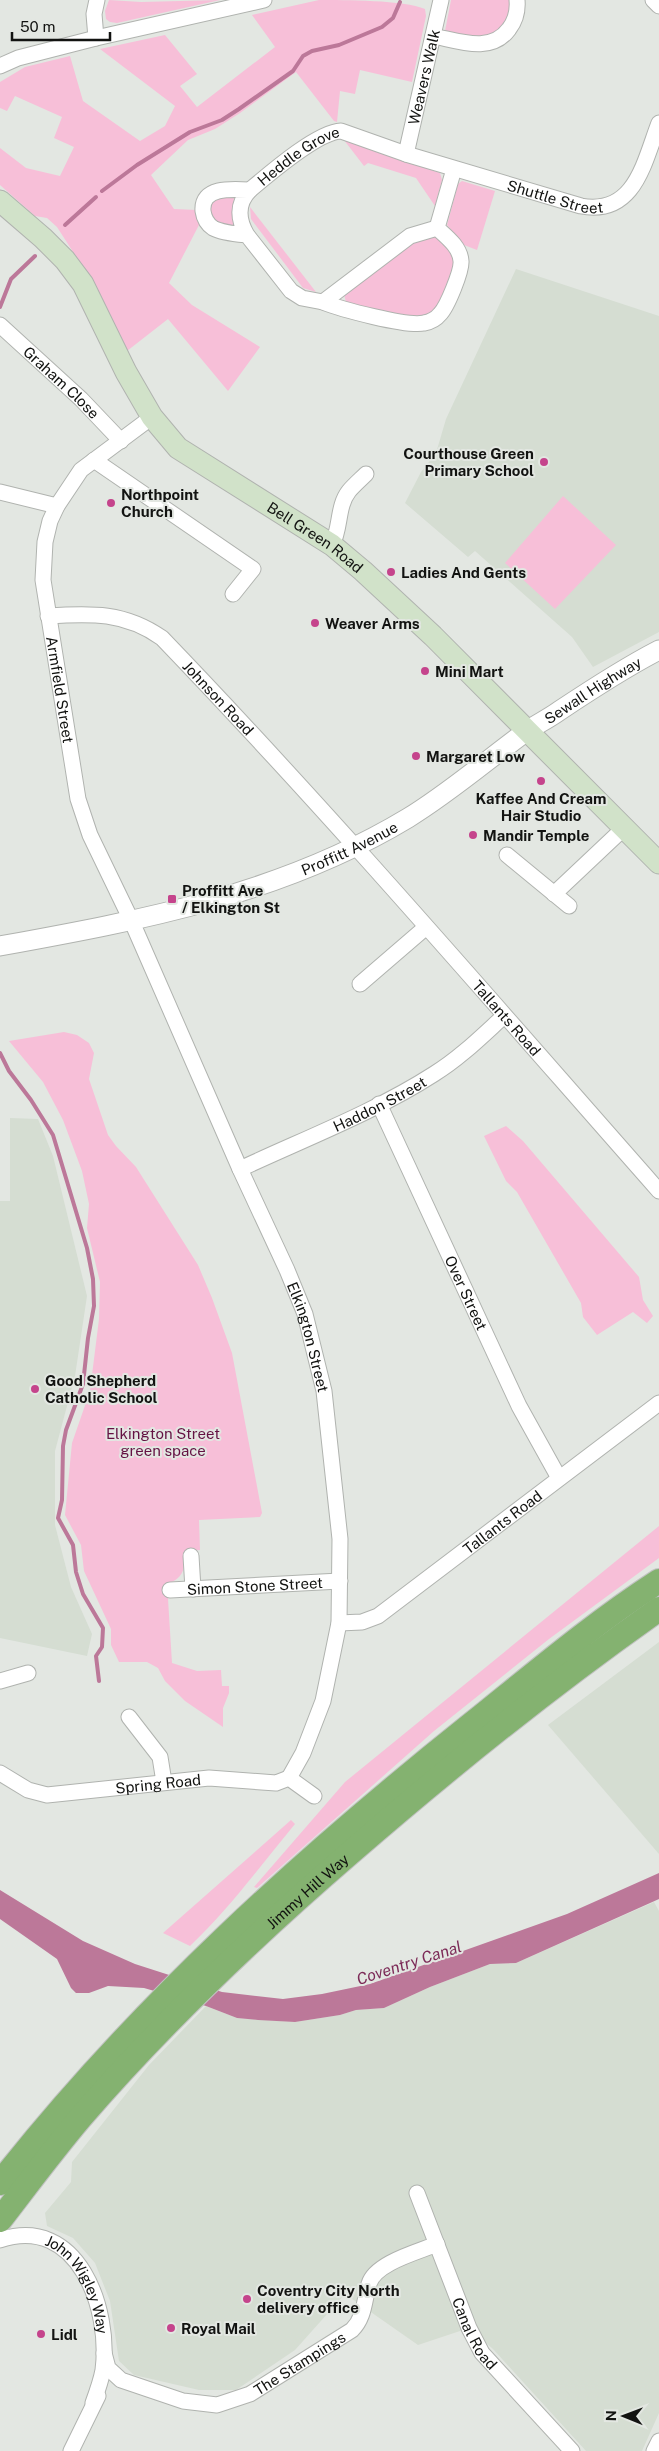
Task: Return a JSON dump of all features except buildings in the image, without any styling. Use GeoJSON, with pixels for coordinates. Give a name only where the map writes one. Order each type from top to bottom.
{"type":"FeatureCollection","features":[{"type":"Feature","properties":{"kind":"highway","name":"Jimmy Hill Way"},"geometry":{"type":"LineString","coordinates":[[0,2183],[97,2070],[157,2005],[197,1964],[337,1834],[408,1774],[612,1611],[659,1581]]}},
{"type":"Feature","properties":{"kind":"highway","name":"Jimmy Hill Way"},"geometry":{"type":"LineString","coordinates":[[0,2220],[80,2118],[224,1968],[322,1877],[437,1778],[528,1706],[659,1609]]}},
{"type":"Feature","properties":{"kind":"main road","name":"Bell Green Road"},"geometry":{"type":"LineString","coordinates":[[0,201],[44,238],[65,260],[83,284],[126,372],[152,417],[178,448],[332,545],[433,636],[526,732],[659,863]]}},
{"type":"Feature","properties":{"kind":"street"},"geometry":{"type":"LineString","coordinates":[[96,38],[94,14],[97,0]]}},
{"type":"Feature","properties":{"kind":"street"},"geometry":{"type":"LineString","coordinates":[[0,66],[18,58],[96,38],[264,0]]}},
{"type":"Feature","properties":{"kind":"street","name":"Weavers Walk"},"geometry":{"type":"LineString","coordinates":[[406,154],[441,0]]}},
{"type":"Feature","properties":{"kind":"street"},"geometry":{"type":"LineString","coordinates":[[433,36],[476,45],[500,38],[513,24],[517,15],[516,0]]}},
{"type":"Feature","properties":{"kind":"street"},"geometry":{"type":"LineString","coordinates":[[653,0],[659,6]]}},
{"type":"Feature","properties":{"kind":"street","name":"Shuttle Street"},"geometry":{"type":"LineString","coordinates":[[406,154],[581,206],[605,207],[622,199],[636,183],[659,123]]}},
{"type":"Feature","properties":{"kind":"street","name":"Heddle Grove"},"geometry":{"type":"LineString","coordinates":[[406,154],[347,132],[333,131],[319,138],[250,190],[242,200],[239,212],[242,226],[291,291],[302,298],[323,302],[347,310],[417,324],[434,320],[442,313],[461,271],[462,262],[457,249],[437,228]]}},
{"type":"Feature","properties":{"kind":"street"},"geometry":{"type":"LineString","coordinates":[[323,302],[410,236],[437,228],[454,169]]}},
{"type":"Feature","properties":{"kind":"street","name":"Heddle Grove"},"geometry":{"type":"LineString","coordinates":[[247,235],[215,229],[206,221],[203,208],[208,197],[216,191],[250,190]]}},
{"type":"Feature","properties":{"kind":"street","name":"Graham Close"},"geometry":{"type":"LineString","coordinates":[[0,326],[81,399],[121,441]]}},
{"type":"Feature","properties":{"kind":"street","name":"Armfield Street"},"geometry":{"type":"LineString","coordinates":[[132,922],[90,835],[78,799],[48,616],[43,580],[43,559],[50,523],[57,506],[71,483],[94,460],[152,417]]}},
{"type":"Feature","properties":{"kind":"street"},"geometry":{"type":"LineString","coordinates":[[94,460],[253,569],[233,594]]}},
{"type":"Feature","properties":{"kind":"street"},"geometry":{"type":"LineString","coordinates":[[332,545],[339,529],[344,500],[349,490],[366,474]]}},
{"type":"Feature","properties":{"kind":"street"},"geometry":{"type":"LineString","coordinates":[[0,492],[57,506]]}},
{"type":"Feature","properties":{"kind":"street","name":"Johnson Road"},"geometry":{"type":"LineString","coordinates":[[48,616],[100,615],[125,619],[144,626],[162,638],[357,846]]}},
{"type":"Feature","properties":{"kind":"street","name":"Sewall Highway"},"geometry":{"type":"LineString","coordinates":[[526,732],[624,668],[659,650]]}},
{"type":"Feature","properties":{"kind":"street","name":"Proffitt Avenue"},"geometry":{"type":"LineString","coordinates":[[0,946],[132,922],[239,894],[357,846],[422,809],[526,732]]}},
{"type":"Feature","properties":{"kind":"street"},"geometry":{"type":"LineString","coordinates":[[554,894],[624,828]]}},
{"type":"Feature","properties":{"kind":"street","name":"Tallants Road"},"geometry":{"type":"LineString","coordinates":[[357,846],[425,928],[659,1191]]}},
{"type":"Feature","properties":{"kind":"street"},"geometry":{"type":"LineString","coordinates":[[506,856],[569,906]]}},
{"type":"Feature","properties":{"kind":"street","name":"Elkington Street"},"geometry":{"type":"LineString","coordinates":[[132,922],[306,1314],[324,1391],[334,1466],[340,1539],[339,1623],[323,1701],[303,1753],[289,1778]]}},
{"type":"Feature","properties":{"kind":"street"},"geometry":{"type":"LineString","coordinates":[[360,984],[425,928]]}},
{"type":"Feature","properties":{"kind":"street","name":"Haddon Street"},"geometry":{"type":"LineString","coordinates":[[240,1169],[379,1104],[435,1074],[463,1053],[504,1016]]}},
{"type":"Feature","properties":{"kind":"street","name":"Over Street"},"geometry":{"type":"LineString","coordinates":[[379,1104],[519,1406],[559,1478]]}},
{"type":"Feature","properties":{"kind":"street","name":"Tallants Road"},"geometry":{"type":"LineString","coordinates":[[339,1623],[362,1622],[378,1616],[659,1403]]}},
{"type":"Feature","properties":{"kind":"street"},"geometry":{"type":"LineString","coordinates":[[191,1556],[194,1589]]}},
{"type":"Feature","properties":{"kind":"street","name":"Simon Stone Street"},"geometry":{"type":"LineString","coordinates":[[170,1590],[340,1581]]}},
{"type":"Feature","properties":{"kind":"street"},"geometry":{"type":"LineString","coordinates":[[0,1680],[28,1673]]}},
{"type":"Feature","properties":{"kind":"street"},"geometry":{"type":"LineString","coordinates":[[129,1717],[160,1757],[164,1782]]}},
{"type":"Feature","properties":{"kind":"street","name":"Spring Road"},"geometry":{"type":"LineString","coordinates":[[0,1773],[28,1790],[47,1795],[209,1778],[276,1783],[289,1778]]}},
{"type":"Feature","properties":{"kind":"street"},"geometry":{"type":"LineString","coordinates":[[289,1778],[314,1796]]}},
{"type":"Feature","properties":{"kind":"street","name":"Canal Road"},"geometry":{"type":"LineString","coordinates":[[417,2193],[469,2328],[482,2353],[572,2451]]}},
{"type":"Feature","properties":{"kind":"street","name":"John Wigley Way"},"geometry":{"type":"LineString","coordinates":[[0,2240],[21,2236],[41,2238],[68,2251],[78,2261],[94,2295],[103,2334],[104,2353],[101,2383],[72,2451]]}},
{"type":"Feature","properties":{"kind":"street","name":"The Stampings"},"geometry":{"type":"LineString","coordinates":[[121,2380],[196,2404],[217,2405],[239,2399],[347,2336],[361,2319],[369,2283],[380,2268],[437,2244]]}},
{"type":"Feature","properties":{"kind":"street","name":"John Wigley Way"},"geometry":{"type":"LineString","coordinates":[[93,2403],[110,2384],[121,2380],[108,2368],[104,2353]]}},
{"type":"Feature","properties":{"kind":"street"},"geometry":{"type":"LineString","coordinates":[[654,2451],[659,2441]]}},
{"type":"Feature","properties":{"kind":"shaded area","name":"Courthouse Green Primary School"},"geometry":{"type":"Polygon","coordinates":[[[516,269],[659,316],[659,632],[593,667],[572,637],[475,551],[468,557],[405,503],[421,472],[436,453],[446,419],[516,269]]]}},
{"type":"Feature","properties":{"kind":"shaded area","name":"Good Shepherd Catholic School"},"geometry":{"type":"Polygon","coordinates":[[[10,1118],[38,1119],[53,1156],[87,1296],[75,1376],[55,1451],[55,1525],[71,1587],[92,1634],[87,1656],[0,1638],[0,1201],[10,1201],[10,1118]]]}},
{"type":"Feature","properties":{"kind":"shaded area"},"geometry":{"type":"Polygon","coordinates":[[[659,1642],[659,1854],[548,1725],[659,1642]]]}},
{"type":"Feature","properties":{"kind":"shaded area"},"geometry":{"type":"Polygon","coordinates":[[[659,1873],[659,1899],[516,1963],[490,1964],[430,1987],[384,2008],[356,2010],[340,2015],[295,2022],[237,2018],[206,2006],[144,1988],[108,1986],[89,1993],[76,1993],[71,1988],[57,1959],[0,1919],[0,1890],[83,1941],[135,1964],[222,1992],[283,1999],[322,1994],[370,1984],[567,1914],[659,1873]]]}},
{"type":"Feature","properties":{"kind":"shaded area"},"geometry":{"type":"Polygon","coordinates":[[[654,1902],[659,1911],[659,2413],[642,2451],[586,2451],[493,2349],[469,2328],[418,2345],[345,2294],[295,2350],[236,2390],[199,2390],[134,2375],[119,2361],[110,2301],[95,2263],[73,2238],[47,2226],[45,2213],[71,2182],[72,2162],[149,2065],[206,2006],[237,2018],[295,2022],[340,2015],[356,2010],[384,2008],[430,1987],[490,1964],[516,1963],[654,1902]]]}},
{"type":"Feature","properties":{"kind":"green space"},"geometry":{"type":"Polygon","coordinates":[[[109,0],[141,2],[220,0],[117,23],[106,19],[105,11],[109,0]]]}},
{"type":"Feature","properties":{"kind":"green space"},"geometry":{"type":"Polygon","coordinates":[[[319,0],[389,2],[425,9],[426,16],[412,82],[360,70],[355,94],[340,91],[337,122],[334,121],[296,72],[215,129],[188,140],[151,175],[174,209],[197,210],[200,223],[169,283],[192,305],[260,347],[228,391],[168,319],[127,351],[86,272],[57,227],[47,218],[35,216],[0,185],[0,148],[26,168],[60,176],[74,147],[54,138],[62,117],[15,96],[7,111],[0,108],[0,82],[25,67],[70,56],[83,101],[140,141],[165,126],[175,106],[100,49],[165,35],[197,74],[180,86],[197,107],[275,47],[252,15],[319,0]]]}},
{"type":"Feature","properties":{"kind":"green space"},"geometry":{"type":"Polygon","coordinates":[[[451,0],[512,0],[512,10],[500,32],[480,39],[445,31],[451,0]]]}},
{"type":"Feature","properties":{"kind":"green space"},"geometry":{"type":"Polygon","coordinates":[[[344,140],[440,173],[442,180],[435,206],[416,178],[368,163],[364,166],[344,140]]]}},
{"type":"Feature","properties":{"kind":"green space"},"geometry":{"type":"Polygon","coordinates":[[[462,181],[495,191],[477,250],[464,245],[447,225],[458,184],[462,181]]]}},
{"type":"Feature","properties":{"kind":"green space"},"geometry":{"type":"Polygon","coordinates":[[[234,195],[233,225],[229,228],[217,226],[206,209],[209,200],[234,195]]]}},
{"type":"Feature","properties":{"kind":"green space"},"geometry":{"type":"Polygon","coordinates":[[[250,207],[316,292],[303,288],[251,219],[250,207]]]}},
{"type":"Feature","properties":{"kind":"green space"},"geometry":{"type":"Polygon","coordinates":[[[432,235],[444,241],[456,262],[438,310],[416,319],[346,302],[344,294],[413,240],[432,235]]]}},
{"type":"Feature","properties":{"kind":"green space"},"geometry":{"type":"Polygon","coordinates":[[[563,496],[616,545],[555,609],[505,563],[563,496]]]}},
{"type":"Feature","properties":{"kind":"green space","name":"Elkington Street green space"},"geometry":{"type":"Polygon","coordinates":[[[64,1032],[77,1035],[89,1043],[94,1053],[89,1079],[108,1135],[136,1167],[198,1265],[232,1353],[262,1513],[260,1517],[199,1520],[200,1550],[184,1551],[183,1571],[178,1578],[169,1583],[168,1599],[172,1663],[197,1671],[221,1670],[222,1686],[229,1686],[229,1693],[223,1708],[223,1727],[185,1701],[165,1681],[158,1668],[147,1662],[119,1662],[111,1645],[111,1629],[84,1571],[81,1545],[65,1515],[72,1443],[90,1391],[99,1319],[100,1282],[87,1228],[89,1204],[82,1171],[63,1120],[43,1082],[9,1041],[64,1032]]]}},
{"type":"Feature","properties":{"kind":"green space"},"geometry":{"type":"Polygon","coordinates":[[[506,1126],[523,1141],[639,1277],[643,1300],[653,1316],[647,1323],[633,1312],[597,1335],[583,1317],[581,1303],[517,1192],[506,1181],[484,1136],[506,1126]]]}},
{"type":"Feature","properties":{"kind":"green space"},"geometry":{"type":"Polygon","coordinates":[[[659,1526],[659,1558],[549,1639],[434,1731],[257,1888],[254,1887],[345,1782],[659,1526]]]}},
{"type":"Feature","properties":{"kind":"green space"},"geometry":{"type":"Polygon","coordinates":[[[291,1820],[295,1824],[231,1902],[190,1946],[163,1933],[291,1820]]]}},
{"type":"Feature","properties":{"kind":"waterway"},"geometry":{"type":"LineString","coordinates":[[102,191],[137,165],[190,132],[222,120],[239,109],[293,71],[303,56],[312,51],[339,45],[382,27],[393,18],[400,2]]}},
{"type":"Feature","properties":{"kind":"waterway"},"geometry":{"type":"LineString","coordinates":[[65,225],[96,197]]}},
{"type":"Feature","properties":{"kind":"waterway"},"geometry":{"type":"LineString","coordinates":[[0,307],[11,279],[35,256]]}},
{"type":"Feature","properties":{"kind":"waterway"},"geometry":{"type":"LineString","coordinates":[[0,1053],[9,1071],[31,1100],[53,1135],[87,1248],[93,1279],[94,1306],[83,1384],[66,1430],[63,1446],[62,1500],[58,1518],[73,1545],[76,1572],[83,1594],[103,1628],[102,1647],[96,1656],[99,1681]]}},
{"type":"Feature","properties":{"kind":"place","name":"Courthouse Green Primary School"},"geometry":{"type":"Point","coordinates":[544,462]}},
{"type":"Feature","properties":{"kind":"place","name":"Northpoint Church"},"geometry":{"type":"Point","coordinates":[111,503]}},
{"type":"Feature","properties":{"kind":"place","name":"Ladies And Gents"},"geometry":{"type":"Point","coordinates":[391,572]}},
{"type":"Feature","properties":{"kind":"place","name":"Weaver Arms"},"geometry":{"type":"Point","coordinates":[315,623]}},
{"type":"Feature","properties":{"kind":"place","name":"Mini Mart"},"geometry":{"type":"Point","coordinates":[425,671]}},
{"type":"Feature","properties":{"kind":"place","name":"Margaret Low"},"geometry":{"type":"Point","coordinates":[416,756]}},
{"type":"Feature","properties":{"kind":"place","name":"Kaffee And Cream Hair Studio"},"geometry":{"type":"Point","coordinates":[541,781]}},
{"type":"Feature","properties":{"kind":"place","name":"Mandir Temple"},"geometry":{"type":"Point","coordinates":[473,835]}},
{"type":"Feature","properties":{"kind":"place","name":"Proffitt Ave / Elkington St"},"geometry":{"type":"Point","coordinates":[172,899]}},
{"type":"Feature","properties":{"kind":"place","name":"Good Shepherd Catholic School"},"geometry":{"type":"Point","coordinates":[35,1389]}},
{"type":"Feature","properties":{"kind":"place","name":"Coventry City North delivery office"},"geometry":{"type":"Point","coordinates":[247,2299]}},
{"type":"Feature","properties":{"kind":"place","name":"Royal Mail"},"geometry":{"type":"Point","coordinates":[171,2328]}},
{"type":"Feature","properties":{"kind":"place","name":"Lidl"},"geometry":{"type":"Point","coordinates":[41,2334]}},
{"type":"Feature","properties":{"kind":"water label","name":"Coventry Canal"},"geometry":{"type":"Point","coordinates":[409,1963]}}]}
